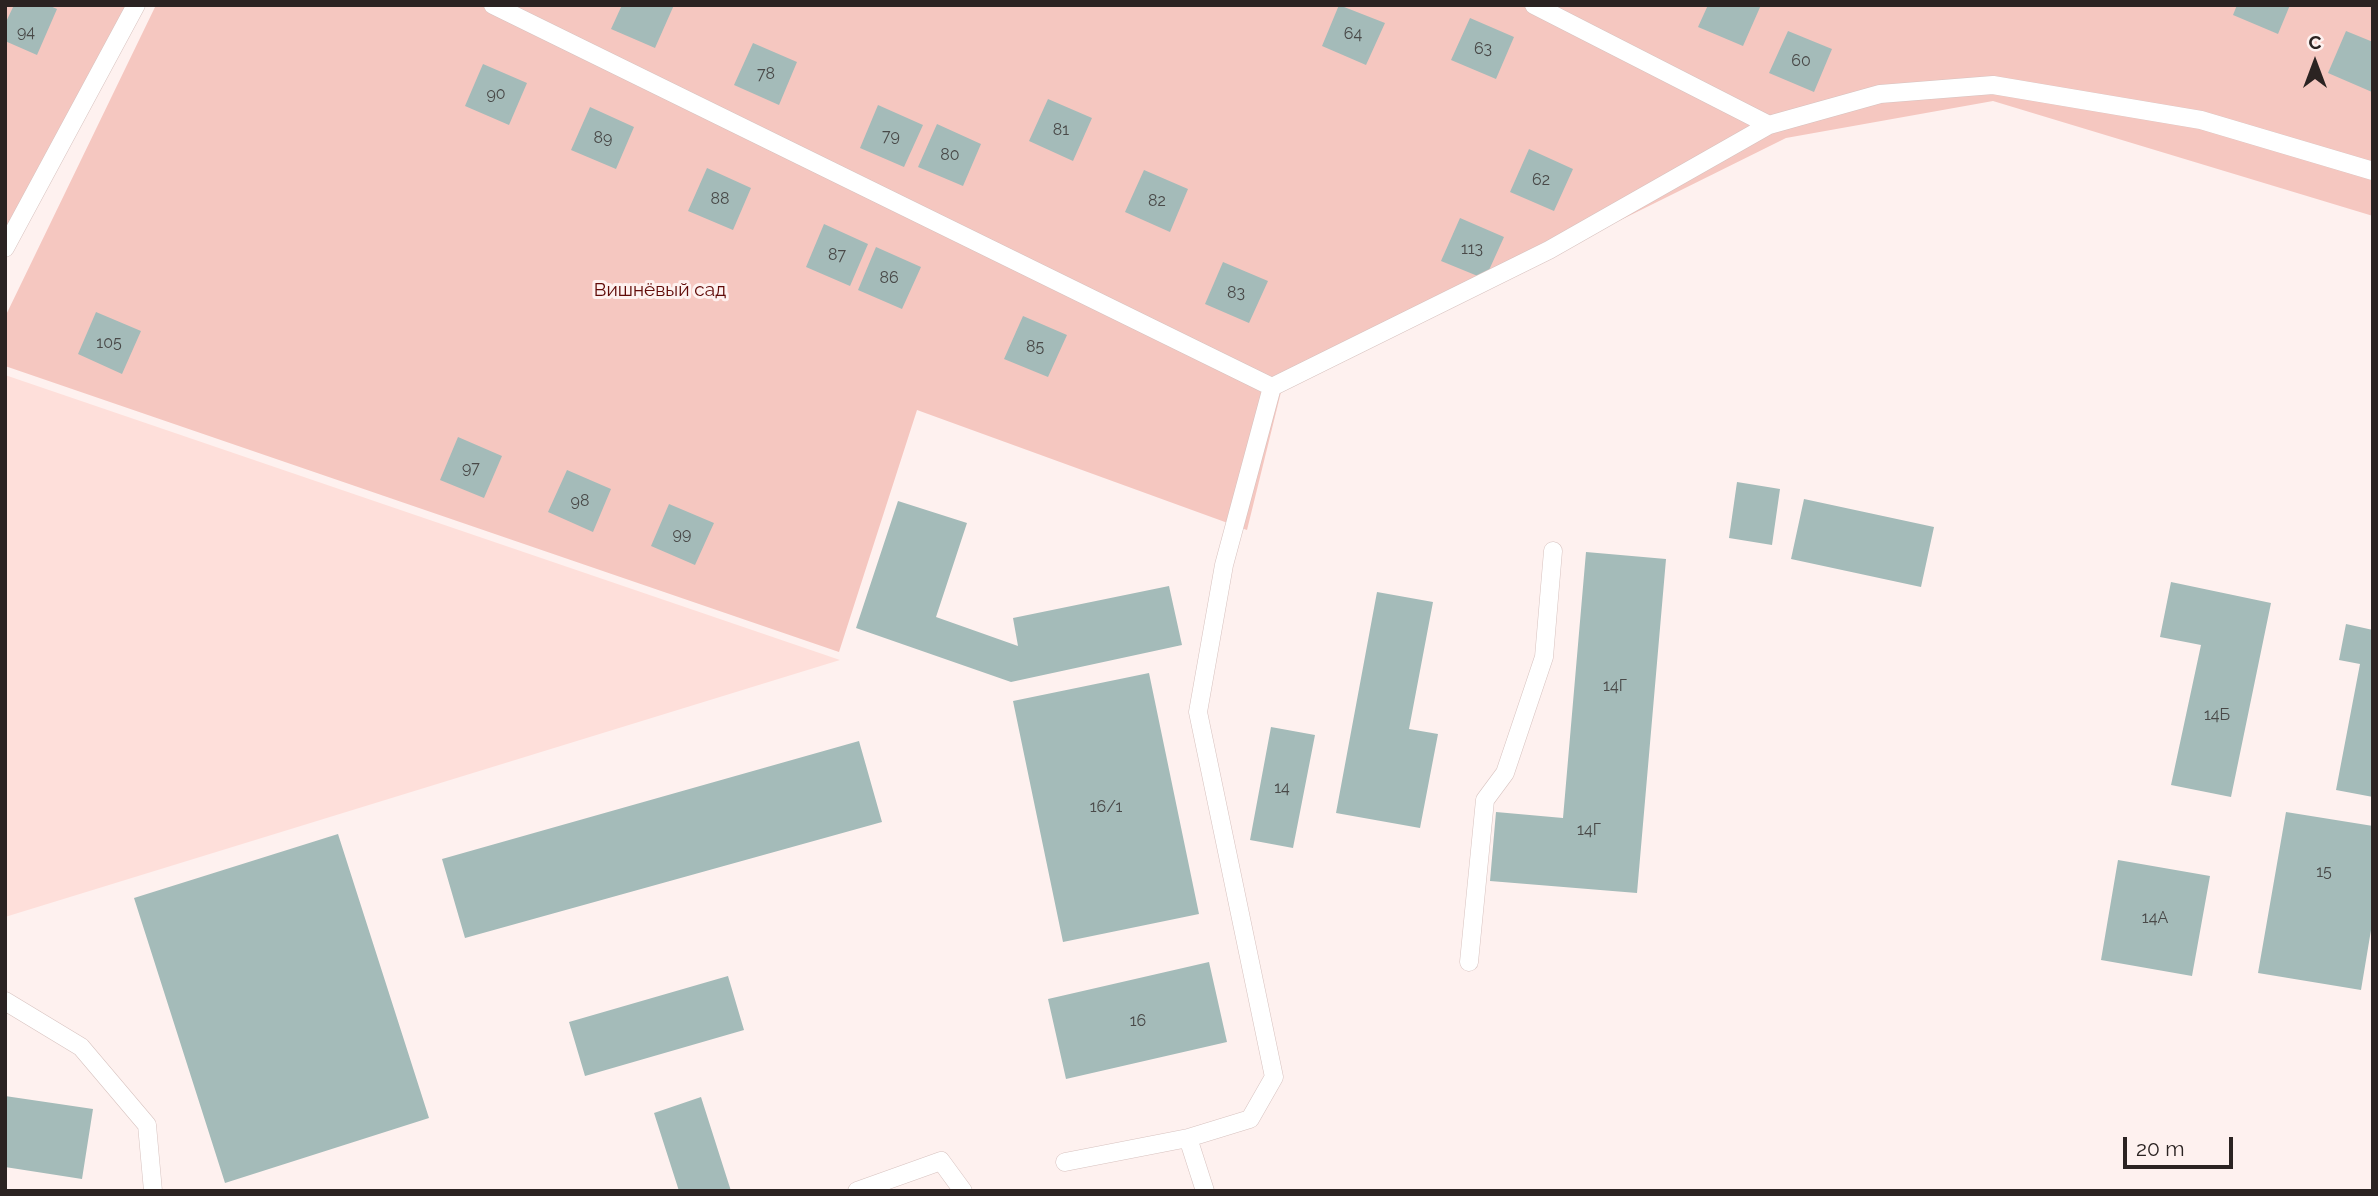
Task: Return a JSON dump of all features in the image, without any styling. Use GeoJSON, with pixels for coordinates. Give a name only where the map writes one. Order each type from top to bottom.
{"type":"FeatureCollection","features":[{"type":"Feature","properties":{"kind":"lane"},"geometry":{"type":"LineString","coordinates":[[493,5],[1272,387]]}},
{"type":"Feature","properties":{"kind":"lane"},"geometry":{"type":"LineString","coordinates":[[1534,5],[1769,125]]}},
{"type":"Feature","properties":{"kind":"lane"},"geometry":{"type":"LineString","coordinates":[[5,248],[132,7]]}},
{"type":"Feature","properties":{"kind":"lane"},"geometry":{"type":"LineString","coordinates":[[1065,1162],[1188,1138],[1250,1119],[1274,1077],[1198,712],[1224,565],[1272,387],[1549,250],[1769,125],[1880,94],[1993,85],[2201,120],[2373,171]]}},
{"type":"Feature","properties":{"kind":"lane"},"geometry":{"type":"LineString","coordinates":[[1469,962],[1485,800],[1505,773],[1544,657],[1553,551]]}},
{"type":"Feature","properties":{"kind":"lane"},"geometry":{"type":"LineString","coordinates":[[5,1001],[81,1047],[147,1125],[153,1191]]}},
{"type":"Feature","properties":{"kind":"lane"},"geometry":{"type":"LineString","coordinates":[[1188,1138],[1205,1191]]}},
{"type":"Feature","properties":{"kind":"lane"},"geometry":{"type":"LineString","coordinates":[[857,1191],[941,1161],[963,1191]]}},
{"type":"Feature","properties":{"kind":"shaded area"},"geometry":{"type":"Polygon","coordinates":[[[5,375],[840,660],[5,917],[5,375]]]}},
{"type":"Feature","properties":{"kind":"green space"},"geometry":{"type":"Polygon","coordinates":[[[5,5],[136,5],[5,245],[5,5]]]}},
{"type":"Feature","properties":{"kind":"green space","name":"Вишнёвый сад"},"geometry":{"type":"Polygon","coordinates":[[[156,5],[2373,5],[2373,216],[1993,101],[1786,138],[1282,388],[1247,530],[917,410],[839,652],[5,366],[5,317],[156,5]]]}},
{"type":"Feature","properties":{"kind":"building"},"geometry":{"type":"Polygon","coordinates":[[[14,5],[48,5],[57,9],[37,55],[5,41],[5,24],[14,5]]]}},
{"type":"Feature","properties":{"kind":"building"},"geometry":{"type":"Polygon","coordinates":[[[622,5],[674,5],[655,48],[611,29],[622,5]]]}},
{"type":"Feature","properties":{"kind":"building"},"geometry":{"type":"Polygon","coordinates":[[[1339,5],[1385,23],[1366,65],[1322,46],[1339,5]]]}},
{"type":"Feature","properties":{"kind":"building"},"geometry":{"type":"Polygon","coordinates":[[[1708,5],[1761,5],[1743,46],[1698,27],[1708,5]]]}},
{"type":"Feature","properties":{"kind":"building"},"geometry":{"type":"Polygon","coordinates":[[[2237,5],[2290,5],[2278,34],[2233,15],[2237,5]]]}},
{"type":"Feature","properties":{"kind":"building"},"geometry":{"type":"Polygon","coordinates":[[[1470,18],[1514,37],[1496,79],[1451,60],[1470,18]]]}},
{"type":"Feature","properties":{"kind":"building"},"geometry":{"type":"Polygon","coordinates":[[[1788,31],[1832,49],[1814,92],[1769,73],[1788,31]]]}},
{"type":"Feature","properties":{"kind":"building"},"geometry":{"type":"Polygon","coordinates":[[[2346,31],[2373,42],[2372,92],[2328,73],[2346,31]]]}},
{"type":"Feature","properties":{"kind":"building"},"geometry":{"type":"Polygon","coordinates":[[[753,43],[797,62],[779,105],[734,85],[753,43]]]}},
{"type":"Feature","properties":{"kind":"building"},"geometry":{"type":"Polygon","coordinates":[[[483,64],[527,83],[509,125],[465,106],[483,64]]]}},
{"type":"Feature","properties":{"kind":"building"},"geometry":{"type":"Polygon","coordinates":[[[1048,99],[1092,118],[1073,161],[1029,141],[1048,99]]]}},
{"type":"Feature","properties":{"kind":"building"},"geometry":{"type":"Polygon","coordinates":[[[878,105],[923,125],[904,167],[860,148],[878,105]]]}},
{"type":"Feature","properties":{"kind":"building"},"geometry":{"type":"Polygon","coordinates":[[[590,107],[634,127],[616,169],[571,150],[590,107]]]}},
{"type":"Feature","properties":{"kind":"building"},"geometry":{"type":"Polygon","coordinates":[[[937,124],[981,144],[963,186],[918,167],[937,124]]]}},
{"type":"Feature","properties":{"kind":"building"},"geometry":{"type":"Polygon","coordinates":[[[1529,149],[1573,169],[1554,211],[1510,192],[1529,149]]]}},
{"type":"Feature","properties":{"kind":"building"},"geometry":{"type":"Polygon","coordinates":[[[707,168],[751,188],[733,230],[688,211],[707,168]]]}},
{"type":"Feature","properties":{"kind":"building"},"geometry":{"type":"Polygon","coordinates":[[[1144,170],[1188,189],[1170,232],[1125,212],[1144,170]]]}},
{"type":"Feature","properties":{"kind":"building"},"geometry":{"type":"Polygon","coordinates":[[[1460,218],[1504,237],[1485,279],[1441,261],[1460,218]]]}},
{"type":"Feature","properties":{"kind":"building"},"geometry":{"type":"Polygon","coordinates":[[[824,224],[868,244],[850,286],[806,267],[824,224]]]}},
{"type":"Feature","properties":{"kind":"building"},"geometry":{"type":"Polygon","coordinates":[[[876,247],[921,267],[902,309],[858,290],[876,247]]]}},
{"type":"Feature","properties":{"kind":"building"},"geometry":{"type":"Polygon","coordinates":[[[1223,262],[1268,281],[1249,323],[1205,304],[1223,262]]]}},
{"type":"Feature","properties":{"kind":"building"},"geometry":{"type":"Polygon","coordinates":[[[96,312],[141,331],[122,374],[78,354],[96,312]]]}},
{"type":"Feature","properties":{"kind":"building"},"geometry":{"type":"Polygon","coordinates":[[[1023,316],[1067,335],[1048,377],[1004,359],[1023,316]]]}},
{"type":"Feature","properties":{"kind":"building"},"geometry":{"type":"Polygon","coordinates":[[[458,437],[502,456],[484,498],[440,480],[458,437]]]}},
{"type":"Feature","properties":{"kind":"building"},"geometry":{"type":"Polygon","coordinates":[[[567,470],[611,489],[593,532],[548,512],[567,470]]]}},
{"type":"Feature","properties":{"kind":"building"},"geometry":{"type":"Polygon","coordinates":[[[1737,482],[1780,489],[1772,545],[1729,538],[1737,482]]]}},
{"type":"Feature","properties":{"kind":"building"},"geometry":{"type":"Polygon","coordinates":[[[1804,499],[1934,527],[1921,587],[1791,559],[1804,499]]]}},
{"type":"Feature","properties":{"kind":"building"},"geometry":{"type":"Polygon","coordinates":[[[898,501],[967,523],[936,617],[1018,646],[1013,618],[1169,586],[1182,645],[1011,682],[856,628],[898,501]]]}},
{"type":"Feature","properties":{"kind":"building"},"geometry":{"type":"Polygon","coordinates":[[[669,504],[714,523],[695,565],[651,546],[669,504]]]}},
{"type":"Feature","properties":{"kind":"building"},"geometry":{"type":"Polygon","coordinates":[[[1586,552],[1666,559],[1637,893],[1490,881],[1496,812],[1563,818],[1586,552]]]}},
{"type":"Feature","properties":{"kind":"building"},"geometry":{"type":"Polygon","coordinates":[[[2171,582],[2271,603],[2231,797],[2171,785],[2201,645],[2160,637],[2171,582]]]}},
{"type":"Feature","properties":{"kind":"building"},"geometry":{"type":"Polygon","coordinates":[[[1377,592],[1433,602],[1409,729],[1438,734],[1420,828],[1336,813],[1377,592]]]}},
{"type":"Feature","properties":{"kind":"building"},"geometry":{"type":"Polygon","coordinates":[[[2346,624],[2373,630],[2373,797],[2336,790],[2360,664],[2339,660],[2346,624]]]}},
{"type":"Feature","properties":{"kind":"building"},"geometry":{"type":"Polygon","coordinates":[[[1149,673],[1199,914],[1063,942],[1013,701],[1149,673]]]}},
{"type":"Feature","properties":{"kind":"building"},"geometry":{"type":"Polygon","coordinates":[[[1271,727],[1315,735],[1293,848],[1250,840],[1271,727]]]}},
{"type":"Feature","properties":{"kind":"building"},"geometry":{"type":"Polygon","coordinates":[[[859,741],[882,822],[465,938],[442,859],[859,741]]]}},
{"type":"Feature","properties":{"kind":"building"},"geometry":{"type":"Polygon","coordinates":[[[2286,812],[2373,826],[2373,918],[2361,990],[2258,973],[2286,812]]]}},
{"type":"Feature","properties":{"kind":"building"},"geometry":{"type":"Polygon","coordinates":[[[338,834],[429,1118],[225,1183],[134,898],[338,834]]]}},
{"type":"Feature","properties":{"kind":"building"},"geometry":{"type":"Polygon","coordinates":[[[2118,860],[2210,876],[2192,976],[2101,960],[2118,860]]]}},
{"type":"Feature","properties":{"kind":"building"},"geometry":{"type":"Polygon","coordinates":[[[1209,962],[1227,1042],[1066,1079],[1048,999],[1209,962]]]}},
{"type":"Feature","properties":{"kind":"building"},"geometry":{"type":"Polygon","coordinates":[[[728,976],[744,1030],[585,1076],[569,1022],[728,976]]]}},
{"type":"Feature","properties":{"kind":"building"},"geometry":{"type":"Polygon","coordinates":[[[5,1096],[93,1109],[82,1179],[5,1167],[5,1096]]]}},
{"type":"Feature","properties":{"kind":"building"},"geometry":{"type":"Polygon","coordinates":[[[701,1097],[731,1191],[679,1191],[654,1113],[701,1097]]]}}]}
